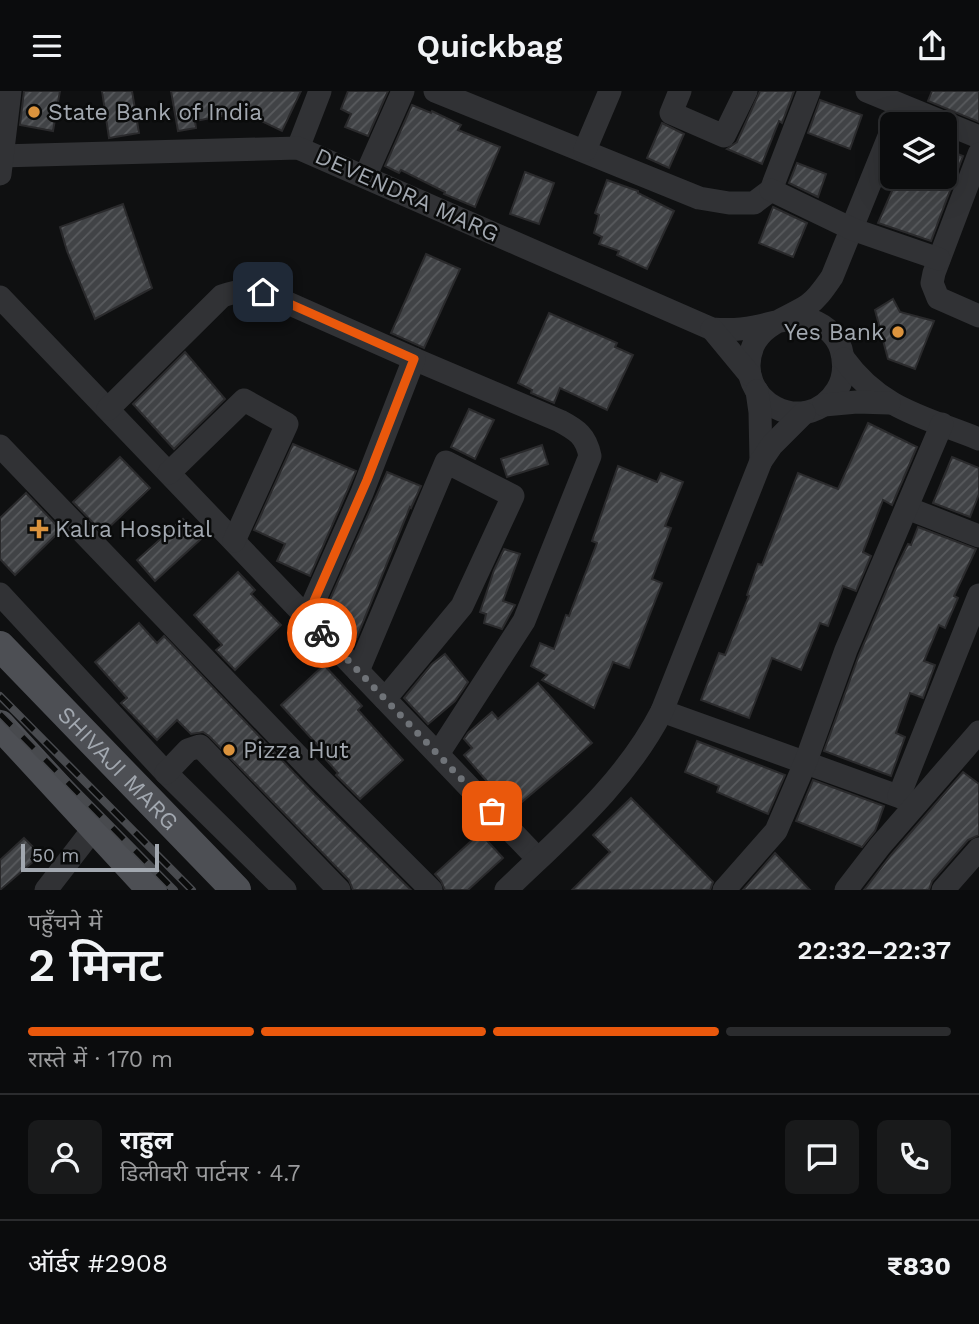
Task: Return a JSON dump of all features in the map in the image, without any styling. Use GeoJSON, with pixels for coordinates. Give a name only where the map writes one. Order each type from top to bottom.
{"type":"FeatureCollection","features":[{"type":"Feature","properties":{"kind":"main road","name":"SHIVAJI MARG"},"geometry":{"type":"LineString","coordinates":[[0,646],[236,890]]}},
{"type":"Feature","properties":{"kind":"main road"},"geometry":{"type":"LineString","coordinates":[[0,726],[152,890]]}},
{"type":"Feature","properties":{"kind":"street"},"geometry":{"type":"LineString","coordinates":[[1,162],[10,91]]}},
{"type":"Feature","properties":{"kind":"street"},"geometry":{"type":"LineString","coordinates":[[298,148],[320,91]]}},
{"type":"Feature","properties":{"kind":"street"},"geometry":{"type":"LineString","coordinates":[[365,177],[403,91]]}},
{"type":"Feature","properties":{"kind":"street"},"geometry":{"type":"LineString","coordinates":[[435,91],[699,198],[729,203],[754,203],[771,190],[809,91]]}},
{"type":"Feature","properties":{"kind":"street"},"geometry":{"type":"LineString","coordinates":[[585,150],[610,91]]}},
{"type":"Feature","properties":{"kind":"street"},"geometry":{"type":"LineString","coordinates":[[680,91],[671,113],[724,136],[746,91]]}},
{"type":"Feature","properties":{"kind":"street"},"geometry":{"type":"LineString","coordinates":[[867,91],[898,112]]}},
{"type":"Feature","properties":{"kind":"street"},"geometry":{"type":"LineString","coordinates":[[957,130],[979,137]]}},
{"type":"Feature","properties":{"kind":"street","name":"DEVENDRA MARG"},"geometry":{"type":"LineString","coordinates":[[1,162],[298,148],[712,329],[733,330],[776,322]]}},
{"type":"Feature","properties":{"kind":"street"},"geometry":{"type":"LineString","coordinates":[[979,154],[932,283],[938,298],[979,316]]}},
{"type":"Feature","properties":{"kind":"street"},"geometry":{"type":"LineString","coordinates":[[761,461],[760,412],[749,359],[754,344],[763,331],[808,305],[832,277],[880,160]]}},
{"type":"Feature","properties":{"kind":"street"},"geometry":{"type":"LineString","coordinates":[[771,190],[852,229],[939,260]]}},
{"type":"Feature","properties":{"kind":"street"},"geometry":{"type":"LineString","coordinates":[[829,330],[832,277]]}},
{"type":"Feature","properties":{"kind":"street"},"geometry":{"type":"LineString","coordinates":[[108,409],[222,296],[251,289],[578,430],[587,442],[590,456],[524,621],[438,754]]}},
{"type":"Feature","properties":{"kind":"street"},"geometry":{"type":"LineString","coordinates":[[0,297],[538,859]]}},
{"type":"Feature","properties":{"kind":"street"},"geometry":{"type":"LineString","coordinates":[[506,890],[613,785],[647,740],[662,711],[761,461],[772,445],[841,385],[844,359],[839,343],[829,330],[804,318],[776,322]]}},
{"type":"Feature","properties":{"kind":"street","name":"DEVENDRA MARG"},"geometry":{"type":"LineString","coordinates":[[712,329],[753,383]]}},
{"type":"Feature","properties":{"kind":"street"},"geometry":{"type":"LineString","coordinates":[[307,617],[357,504],[414,359]]}},
{"type":"Feature","properties":{"kind":"street"},"geometry":{"type":"LineString","coordinates":[[844,359],[858,378],[889,403],[979,439]]}},
{"type":"Feature","properties":{"kind":"street"},"geometry":{"type":"LineString","coordinates":[[753,383],[766,402],[790,413],[857,402],[889,403]]}},
{"type":"Feature","properties":{"kind":"street"},"geometry":{"type":"LineString","coordinates":[[169,473],[244,400],[287,424],[234,541]]}},
{"type":"Feature","properties":{"kind":"street"},"geometry":{"type":"LineString","coordinates":[[724,890],[776,831],[806,761],[846,650],[942,424]]}},
{"type":"Feature","properties":{"kind":"street"},"geometry":{"type":"LineString","coordinates":[[0,446],[316,775],[432,890]]}},
{"type":"Feature","properties":{"kind":"street"},"geometry":{"type":"LineString","coordinates":[[358,671],[446,462],[513,496],[462,606],[385,699]]}},
{"type":"Feature","properties":{"kind":"street"},"geometry":{"type":"LineString","coordinates":[[907,508],[979,536]]}},
{"type":"Feature","properties":{"kind":"street"},"geometry":{"type":"LineString","coordinates":[[0,594],[166,773],[285,890]]}},
{"type":"Feature","properties":{"kind":"street"},"geometry":{"type":"LineString","coordinates":[[908,799],[979,595]]}},
{"type":"Feature","properties":{"kind":"street"},"geometry":{"type":"LineString","coordinates":[[63,711],[85,692],[92,692]]}},
{"type":"Feature","properties":{"kind":"street"},"geometry":{"type":"LineString","coordinates":[[662,711],[908,799]]}},
{"type":"Feature","properties":{"kind":"street"},"geometry":{"type":"LineString","coordinates":[[846,890],[908,799],[979,731]]}},
{"type":"Feature","properties":{"kind":"street"},"geometry":{"type":"LineString","coordinates":[[166,773],[188,750],[200,746],[339,890]]}},
{"type":"Feature","properties":{"kind":"street"},"geometry":{"type":"LineString","coordinates":[[46,890],[94,828]]}},
{"type":"Feature","properties":{"kind":"street"},"geometry":{"type":"LineString","coordinates":[[943,890],[979,849]]}},
{"type":"Feature","properties":{"kind":"building"},"geometry":{"type":"Polygon","coordinates":[[[24,91],[60,91],[53,131],[20,125],[24,91]]]}},
{"type":"Feature","properties":{"kind":"building"},"geometry":{"type":"Polygon","coordinates":[[[102,91],[132,91],[139,133],[109,138],[102,91]]]}},
{"type":"Feature","properties":{"kind":"building"},"geometry":{"type":"Polygon","coordinates":[[[171,91],[301,91],[282,131],[243,112],[195,121],[196,128],[178,131],[171,91]]]}},
{"type":"Feature","properties":{"kind":"building"},"geometry":{"type":"Polygon","coordinates":[[[348,91],[388,91],[368,136],[345,127],[351,114],[341,109],[348,91]]]}},
{"type":"Feature","properties":{"kind":"building"},"geometry":{"type":"Polygon","coordinates":[[[760,91],[794,91],[762,164],[727,149],[737,142],[760,91]]]}},
{"type":"Feature","properties":{"kind":"building"},"geometry":{"type":"Polygon","coordinates":[[[932,91],[979,91],[979,122],[957,112],[928,101],[932,91]]]}},
{"type":"Feature","properties":{"kind":"building"},"geometry":{"type":"Polygon","coordinates":[[[820,100],[862,115],[850,149],[808,133],[820,100]]]}},
{"type":"Feature","properties":{"kind":"building"},"geometry":{"type":"Polygon","coordinates":[[[412,105],[431,113],[432,111],[461,125],[458,130],[500,147],[475,207],[444,194],[445,192],[401,170],[399,173],[385,166],[412,105]]]}},
{"type":"Feature","properties":{"kind":"building"},"geometry":{"type":"Polygon","coordinates":[[[662,123],[684,134],[669,168],[647,158],[662,123]]]}},
{"type":"Feature","properties":{"kind":"building"},"geometry":{"type":"Polygon","coordinates":[[[957,154],[963,156],[957,172],[957,154]]]}},
{"type":"Feature","properties":{"kind":"building"},"geometry":{"type":"Polygon","coordinates":[[[797,163],[826,174],[818,197],[789,183],[797,163]]]}},
{"type":"Feature","properties":{"kind":"building"},"geometry":{"type":"Polygon","coordinates":[[[525,172],[554,183],[539,224],[510,214],[525,172]]]}},
{"type":"Feature","properties":{"kind":"building"},"geometry":{"type":"Polygon","coordinates":[[[607,180],[638,191],[674,211],[647,269],[617,255],[619,251],[599,244],[602,237],[594,233],[599,215],[595,213],[607,180]]]}},
{"type":"Feature","properties":{"kind":"building"},"geometry":{"type":"Polygon","coordinates":[[[893,189],[951,189],[931,241],[878,223],[893,189]]]}},
{"type":"Feature","properties":{"kind":"building"},"geometry":{"type":"Polygon","coordinates":[[[123,204],[152,288],[95,319],[60,227],[123,204]]]}},
{"type":"Feature","properties":{"kind":"building"},"geometry":{"type":"Polygon","coordinates":[[[773,207],[807,223],[793,257],[759,243],[773,207]]]}},
{"type":"Feature","properties":{"kind":"building"},"geometry":{"type":"Polygon","coordinates":[[[426,254],[460,269],[424,348],[391,333],[426,254]]]}},
{"type":"Feature","properties":{"kind":"building"},"geometry":{"type":"Polygon","coordinates":[[[893,299],[900,312],[934,321],[915,369],[888,359],[875,310],[893,299]]]}},
{"type":"Feature","properties":{"kind":"building"},"geometry":{"type":"Polygon","coordinates":[[[549,313],[617,343],[615,347],[633,355],[607,410],[560,388],[554,403],[531,393],[532,390],[518,383],[549,313]]]}},
{"type":"Feature","properties":{"kind":"building"},"geometry":{"type":"Polygon","coordinates":[[[185,352],[225,399],[174,449],[133,404],[185,352]]]}},
{"type":"Feature","properties":{"kind":"building"},"geometry":{"type":"Polygon","coordinates":[[[469,409],[494,420],[475,459],[451,447],[469,409]]]}},
{"type":"Feature","properties":{"kind":"building"},"geometry":{"type":"Polygon","coordinates":[[[868,423],[917,447],[892,505],[883,500],[863,552],[871,556],[856,591],[843,586],[828,626],[820,623],[801,670],[772,658],[749,718],[701,700],[719,653],[725,655],[749,596],[747,595],[758,564],[762,565],[798,473],[838,489],[868,423]]]}},
{"type":"Feature","properties":{"kind":"building"},"geometry":{"type":"Polygon","coordinates":[[[293,444],[356,471],[310,576],[277,561],[285,544],[254,530],[293,444]]]}},
{"type":"Feature","properties":{"kind":"building"},"geometry":{"type":"Polygon","coordinates":[[[542,445],[548,464],[507,477],[501,459],[542,445]]]}},
{"type":"Feature","properties":{"kind":"building"},"geometry":{"type":"Polygon","coordinates":[[[120,457],[150,488],[103,533],[73,502],[120,457]]]}},
{"type":"Feature","properties":{"kind":"building"},"geometry":{"type":"Polygon","coordinates":[[[952,457],[979,468],[979,494],[970,517],[933,503],[952,457]]]}},
{"type":"Feature","properties":{"kind":"building"},"geometry":{"type":"Polygon","coordinates":[[[618,466],[657,482],[661,473],[683,482],[665,526],[671,528],[652,579],[662,583],[629,668],[613,662],[594,708],[542,680],[547,675],[531,666],[540,643],[554,649],[566,615],[569,616],[597,543],[592,541],[618,466]]]}},
{"type":"Feature","properties":{"kind":"building"},"geometry":{"type":"Polygon","coordinates":[[[387,472],[421,486],[357,637],[323,615],[387,472]]]}},
{"type":"Feature","properties":{"kind":"building"},"geometry":{"type":"Polygon","coordinates":[[[26,493],[61,530],[15,575],[0,559],[0,518],[26,493]]]}},
{"type":"Feature","properties":{"kind":"building"},"geometry":{"type":"Polygon","coordinates":[[[183,519],[201,539],[155,581],[137,560],[183,519]]]}},
{"type":"Feature","properties":{"kind":"building"},"geometry":{"type":"Polygon","coordinates":[[[918,527],[976,549],[954,596],[958,598],[945,628],[939,625],[924,661],[935,665],[923,698],[910,693],[896,733],[905,737],[891,776],[824,751],[859,655],[896,568],[908,544],[911,545],[918,527]]]}},
{"type":"Feature","properties":{"kind":"building"},"geometry":{"type":"Polygon","coordinates":[[[504,549],[520,554],[503,601],[515,605],[502,629],[484,623],[486,614],[480,612],[504,549]]]}},
{"type":"Feature","properties":{"kind":"building"},"geometry":{"type":"Polygon","coordinates":[[[238,572],[255,590],[251,594],[281,625],[235,670],[216,650],[222,645],[194,615],[238,572]]]}},
{"type":"Feature","properties":{"kind":"building"},"geometry":{"type":"Polygon","coordinates":[[[139,623],[157,643],[164,636],[315,795],[411,890],[353,890],[349,880],[203,732],[191,734],[177,720],[157,740],[121,703],[127,698],[95,662],[139,623]]]}},
{"type":"Feature","properties":{"kind":"building"},"geometry":{"type":"Polygon","coordinates":[[[445,654],[468,682],[455,701],[428,724],[404,698],[432,664],[445,654]]]}},
{"type":"Feature","properties":{"kind":"building"},"geometry":{"type":"Polygon","coordinates":[[[324,665],[362,706],[358,710],[403,760],[360,799],[336,775],[338,773],[321,754],[323,751],[281,705],[324,665]]]}},
{"type":"Feature","properties":{"kind":"building"},"geometry":{"type":"Polygon","coordinates":[[[538,683],[592,743],[517,806],[497,783],[492,787],[464,755],[472,748],[464,739],[492,712],[498,719],[538,683]]]}},
{"type":"Feature","properties":{"kind":"building"},"geometry":{"type":"Polygon","coordinates":[[[697,741],[785,775],[768,814],[717,792],[719,786],[685,772],[697,741]]]}},
{"type":"Feature","properties":{"kind":"building"},"geometry":{"type":"Polygon","coordinates":[[[963,772],[979,784],[979,835],[968,840],[932,881],[929,890],[864,890],[891,855],[963,772]]]}},
{"type":"Feature","properties":{"kind":"building"},"geometry":{"type":"Polygon","coordinates":[[[813,780],[884,806],[875,831],[862,847],[796,821],[813,780]]]}},
{"type":"Feature","properties":{"kind":"building"},"geometry":{"type":"Polygon","coordinates":[[[631,798],[713,882],[710,890],[572,890],[610,852],[593,835],[631,798]]]}},
{"type":"Feature","properties":{"kind":"building"},"geometry":{"type":"Polygon","coordinates":[[[480,833],[503,858],[468,890],[445,890],[435,874],[480,833]]]}},
{"type":"Feature","properties":{"kind":"building"},"geometry":{"type":"Polygon","coordinates":[[[24,838],[41,855],[0,890],[0,860],[24,838]]]}},
{"type":"Feature","properties":{"kind":"building"},"geometry":{"type":"Polygon","coordinates":[[[775,853],[810,890],[743,890],[775,853]]]}},
{"type":"Feature","properties":{"kind":"railway"},"geometry":{"type":"LineString","coordinates":[[0,696],[192,890]]}},
{"type":"Feature","properties":{"kind":"railway"},"geometry":{"type":"LineString","coordinates":[[0,714],[174,890]]}},
{"type":"Feature","properties":{"kind":"way so far"},"geometry":{"type":"LineString","coordinates":[[322,633],[492,811]]}},
{"type":"Feature","properties":{"kind":"place","name":"State Bank of India"},"geometry":{"type":"Point","coordinates":[34,112]}},
{"type":"Feature","properties":{"kind":"place","name":"Yes Bank"},"geometry":{"type":"Point","coordinates":[898,332]}},
{"type":"Feature","properties":{"kind":"place","name":"Kalra Hospital"},"geometry":{"type":"Point","coordinates":[39,529]}},
{"type":"Feature","properties":{"kind":"place","name":"Pizza Hut"},"geometry":{"type":"Point","coordinates":[229,750]}},
{"type":"Feature","properties":{"kind":"route"},"geometry":{"type":"LineString","coordinates":[[263,292],[414,359],[367,480],[307,617],[322,633]]}}]}
